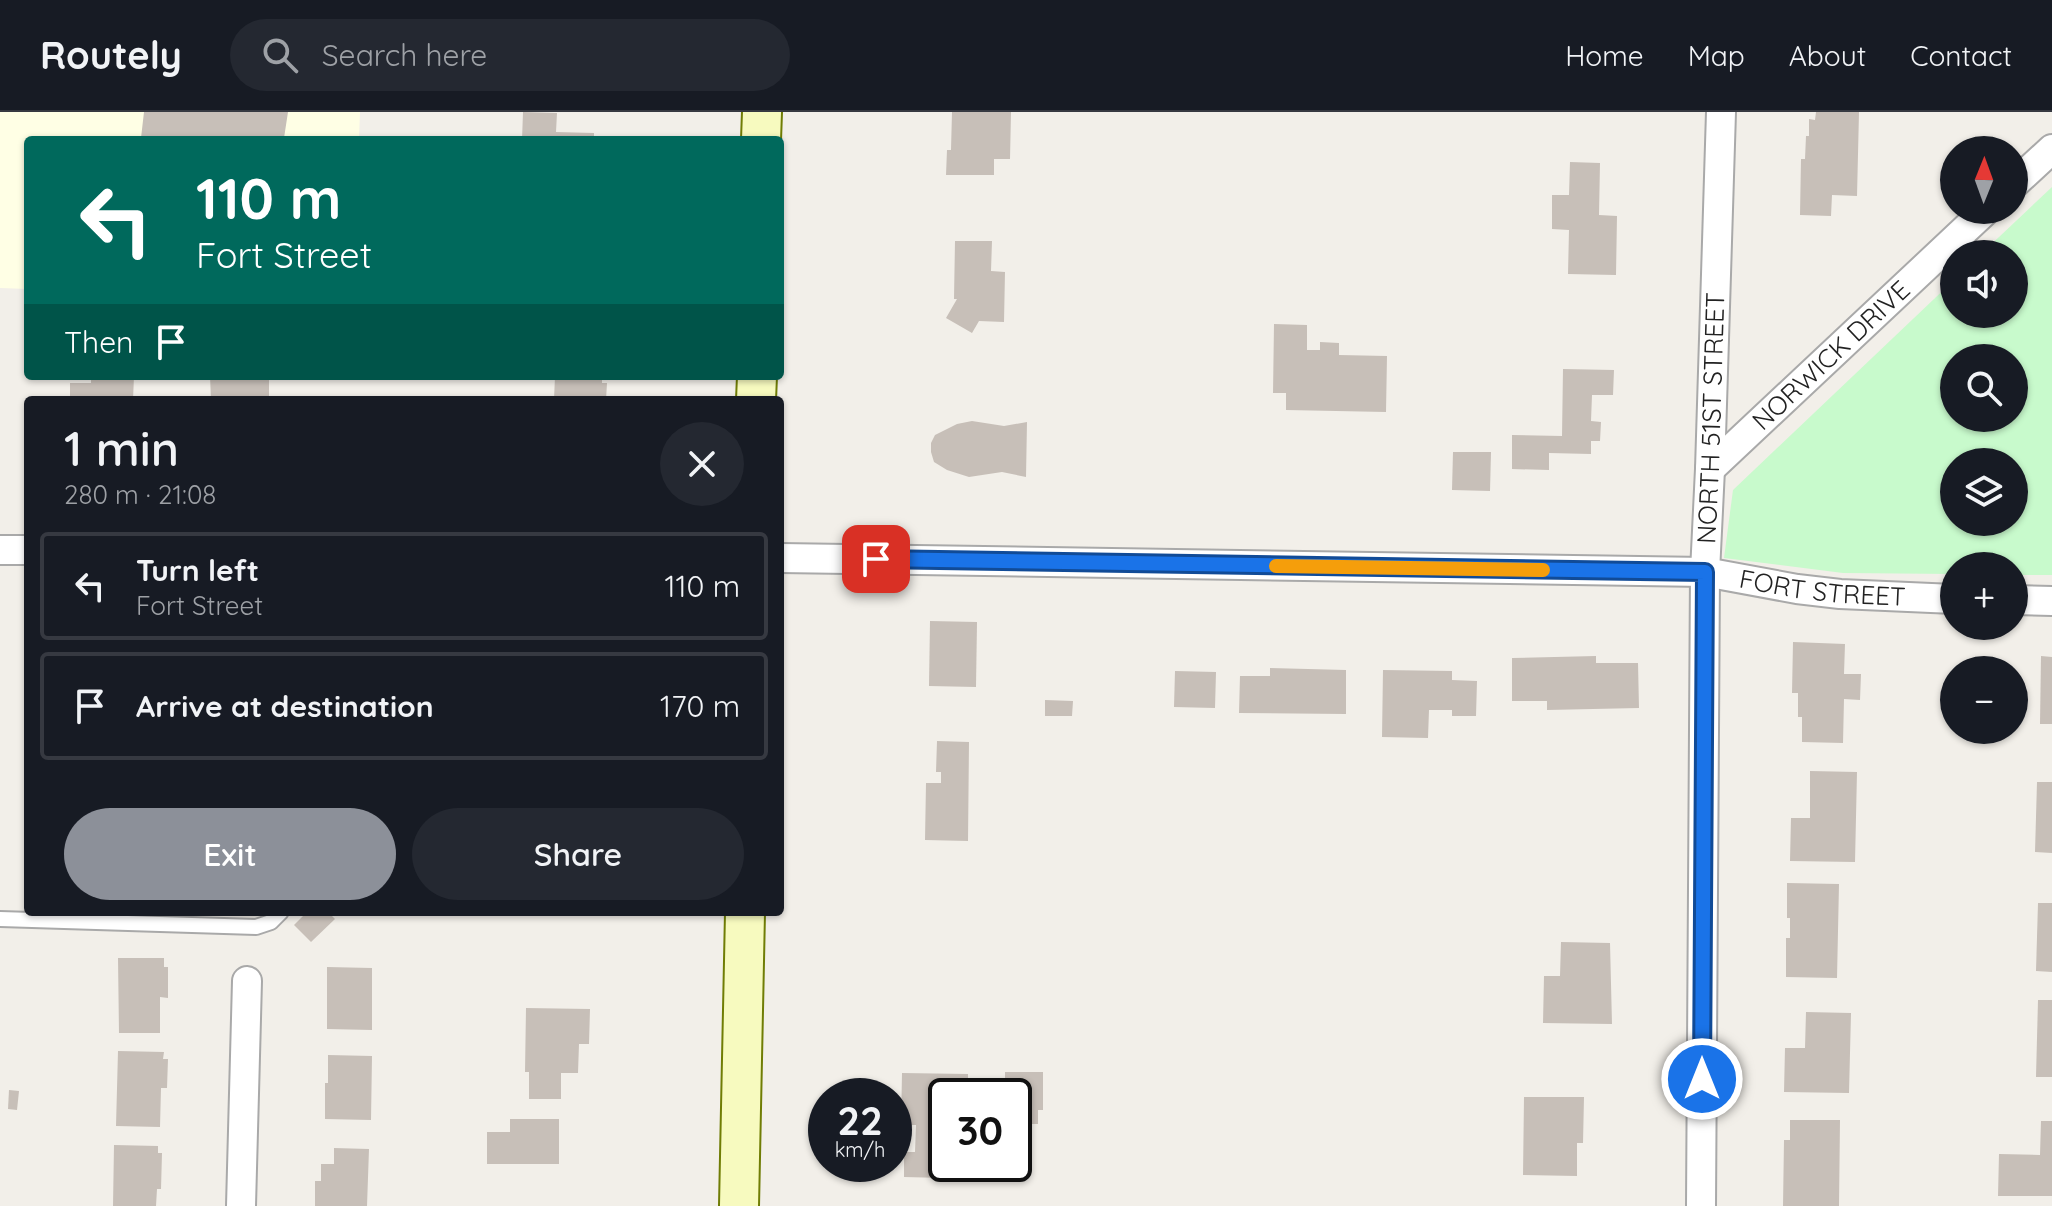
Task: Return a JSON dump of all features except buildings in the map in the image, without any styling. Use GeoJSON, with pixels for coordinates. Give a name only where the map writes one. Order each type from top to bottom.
{"type":"FeatureCollection","features":[{"type":"Feature","properties":{"kind":"main road"},"geometry":{"type":"LineString","coordinates":[[761,136],[762,112]]}},
{"type":"Feature","properties":{"kind":"main road"},"geometry":{"type":"LineString","coordinates":[[739,1206],[745,916]]}},
{"type":"Feature","properties":{"kind":"street","name":"NORTH 51ST STREET"},"geometry":{"type":"LineString","coordinates":[[1701,1206],[1705,572],[1721,112]]}},
{"type":"Feature","properties":{"kind":"street"},"geometry":{"type":"LineString","coordinates":[[2028,171],[2052,149]]}},
{"type":"Feature","properties":{"kind":"street","name":"NORWICK DRIVE"},"geometry":{"type":"LineString","coordinates":[[1710,469],[1971,224]]}},
{"type":"Feature","properties":{"kind":"street"},"geometry":{"type":"LineString","coordinates":[[0,550],[24,550]]}},
{"type":"Feature","properties":{"kind":"street","name":"FORT STREET"},"geometry":{"type":"LineString","coordinates":[[784,558],[1705,572],[1840,594],[1940,598]]}},
{"type":"Feature","properties":{"kind":"street"},"geometry":{"type":"LineString","coordinates":[[2028,600],[2052,601]]}},
{"type":"Feature","properties":{"kind":"street"},"geometry":{"type":"LineString","coordinates":[[241,1206],[247,981]]}},
{"type":"Feature","properties":{"kind":"lane"},"geometry":{"type":"LineString","coordinates":[[0,919],[256,927],[271,922],[277,916]]}},
{"type":"Feature","properties":{"kind":"shaded area"},"geometry":{"type":"Polygon","coordinates":[[[0,112],[360,112],[359,136],[24,136],[24,289],[0,288],[0,112]]]}},
{"type":"Feature","properties":{"kind":"green space"},"geometry":{"type":"Polygon","coordinates":[[[2052,187],[2052,575],[2028,575],[2028,552],[1940,552],[1940,574],[1843,573],[1724,558],[1733,490],[1940,293],[1940,328],[2028,328],[2028,240],[1996,240],[2013,224],[2028,224],[2028,210],[2052,187]]]}},
{"type":"Feature","properties":{"kind":"slow traffic"},"geometry":{"type":"LineString","coordinates":[[1276,566],[1543,570]]}},
{"type":"Feature","properties":{"kind":"route"},"geometry":{"type":"LineString","coordinates":[[876,559],[1705,572],[1702,1079]]}}]}
